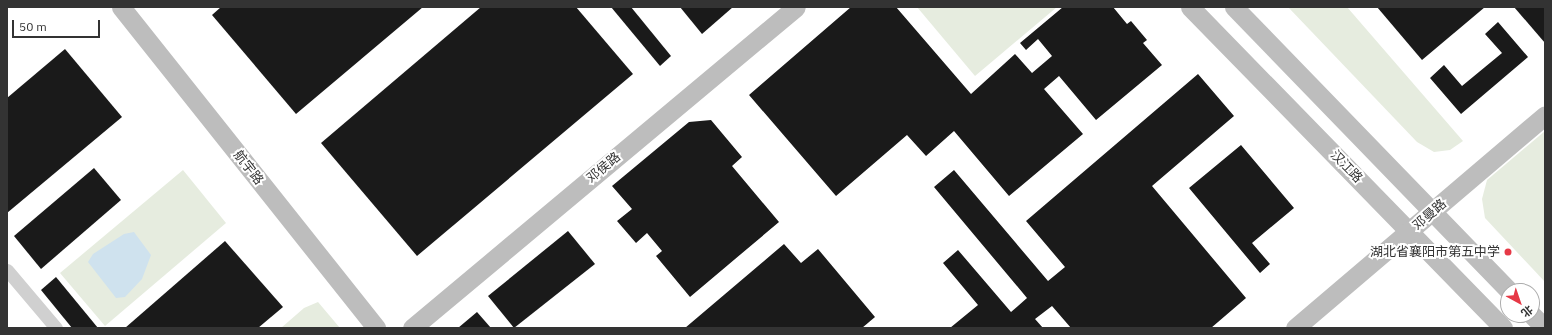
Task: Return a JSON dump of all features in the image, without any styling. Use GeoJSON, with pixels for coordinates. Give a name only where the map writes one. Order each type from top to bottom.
{"type":"FeatureCollection","features":[{"type":"Feature","properties":{"kind":"street","name":"航宇路"},"geometry":{"type":"LineString","coordinates":[[121,7],[376,328]]}},
{"type":"Feature","properties":{"kind":"street","name":"邓侯路"},"geometry":{"type":"LineString","coordinates":[[412,328],[796,7]]}},
{"type":"Feature","properties":{"kind":"street","name":"汉江路"},"geometry":{"type":"LineString","coordinates":[[1190,7],[1503,328]]}},
{"type":"Feature","properties":{"kind":"street"},"geometry":{"type":"LineString","coordinates":[[1234,7],[1501,283]]}},
{"type":"Feature","properties":{"kind":"street","name":"邓曼路"},"geometry":{"type":"LineString","coordinates":[[1296,328],[1433,213],[1545,116]]}},
{"type":"Feature","properties":{"kind":"street"},"geometry":{"type":"LineString","coordinates":[[7,270],[56,328]]}},
{"type":"Feature","properties":{"kind":"shaded area"},"geometry":{"type":"Polygon","coordinates":[[[917,7],[1057,7],[975,76],[917,7]]]}},
{"type":"Feature","properties":{"kind":"shaded area"},"geometry":{"type":"Polygon","coordinates":[[[1288,7],[1347,7],[1463,141],[1450,150],[1434,152],[1417,142],[1288,7]]]}},
{"type":"Feature","properties":{"kind":"shaded area"},"geometry":{"type":"Polygon","coordinates":[[[1545,131],[1545,282],[1485,218],[1482,199],[1487,180],[1545,131]]]}},
{"type":"Feature","properties":{"kind":"shaded area"},"geometry":{"type":"Polygon","coordinates":[[[183,170],[226,223],[105,326],[60,273],[183,170]]]}},
{"type":"Feature","properties":{"kind":"shaded area"},"geometry":{"type":"Polygon","coordinates":[[[318,302],[340,328],[281,328],[304,308],[318,302]]]}},
{"type":"Feature","properties":{"kind":"water"},"geometry":{"type":"Polygon","coordinates":[[[134,232],[151,255],[142,279],[125,297],[116,298],[88,262],[93,254],[124,234],[134,232]]]}},
{"type":"Feature","properties":{"kind":"building"},"geometry":{"type":"Polygon","coordinates":[[[221,7],[423,7],[296,114],[212,15],[221,7]]]}},
{"type":"Feature","properties":{"kind":"building"},"geometry":{"type":"Polygon","coordinates":[[[481,7],[576,7],[633,74],[417,256],[321,143],[481,7]]]}},
{"type":"Feature","properties":{"kind":"building"},"geometry":{"type":"Polygon","coordinates":[[[611,7],[631,7],[671,56],[660,66],[611,7]]]}},
{"type":"Feature","properties":{"kind":"building"},"geometry":{"type":"Polygon","coordinates":[[[680,7],[733,7],[702,34],[680,7]]]}},
{"type":"Feature","properties":{"kind":"building"},"geometry":{"type":"Polygon","coordinates":[[[851,7],[896,7],[971,94],[1015,54],[1032,73],[1052,56],[1038,39],[1026,50],[1020,43],[1063,7],[1113,7],[1127,24],[1131,21],[1147,40],[1143,43],[1162,65],[1096,120],[1059,76],[1044,89],[1083,134],[1009,196],[954,131],[926,156],[907,135],[836,196],[749,95],[851,7]]]}},
{"type":"Feature","properties":{"kind":"building"},"geometry":{"type":"Polygon","coordinates":[[[1377,7],[1485,7],[1422,60],[1377,7]]]}},
{"type":"Feature","properties":{"kind":"building"},"geometry":{"type":"Polygon","coordinates":[[[1514,7],[1545,7],[1545,43],[1514,7]]]}},
{"type":"Feature","properties":{"kind":"building"},"geometry":{"type":"Polygon","coordinates":[[[1498,22],[1528,57],[1461,114],[1430,78],[1444,65],[1462,86],[1502,53],[1485,34],[1498,22]]]}},
{"type":"Feature","properties":{"kind":"building"},"geometry":{"type":"Polygon","coordinates":[[[65,49],[122,117],[7,213],[7,98],[65,49]]]}},
{"type":"Feature","properties":{"kind":"building"},"geometry":{"type":"Polygon","coordinates":[[[1198,74],[1234,116],[1152,186],[1246,298],[1211,328],[1071,328],[1052,306],[1035,319],[1043,328],[950,328],[978,305],[943,263],[958,250],[1011,312],[1027,298],[934,187],[954,170],[1048,281],[1065,267],[1026,221],[1198,74]]]}},
{"type":"Feature","properties":{"kind":"building"},"geometry":{"type":"Polygon","coordinates":[[[711,120],[742,157],[732,166],[779,222],[690,297],[656,256],[662,251],[647,233],[636,243],[617,221],[632,209],[612,186],[689,122],[711,120]]]}},
{"type":"Feature","properties":{"kind":"building"},"geometry":{"type":"Polygon","coordinates":[[[1241,145],[1294,208],[1252,243],[1270,264],[1260,273],[1189,188],[1241,145]]]}},
{"type":"Feature","properties":{"kind":"building"},"geometry":{"type":"Polygon","coordinates":[[[94,168],[121,200],[41,269],[14,236],[94,168]]]}},
{"type":"Feature","properties":{"kind":"building"},"geometry":{"type":"Polygon","coordinates":[[[568,231],[595,264],[514,328],[488,296],[568,231]]]}},
{"type":"Feature","properties":{"kind":"building"},"geometry":{"type":"Polygon","coordinates":[[[225,241],[283,307],[258,328],[125,328],[225,241]]]}},
{"type":"Feature","properties":{"kind":"building"},"geometry":{"type":"Polygon","coordinates":[[[784,244],[801,263],[818,249],[875,317],[862,328],[685,328],[784,244]]]}},
{"type":"Feature","properties":{"kind":"building"},"geometry":{"type":"Polygon","coordinates":[[[56,277],[98,328],[72,328],[41,290],[56,277]]]}},
{"type":"Feature","properties":{"kind":"building"},"geometry":{"type":"Polygon","coordinates":[[[477,312],[491,328],[458,328],[477,312]]]}},
{"type":"Feature","properties":{"kind":"place","name":"湖北省襄阳市第五中学"},"geometry":{"type":"Point","coordinates":[1508,252]}}]}
